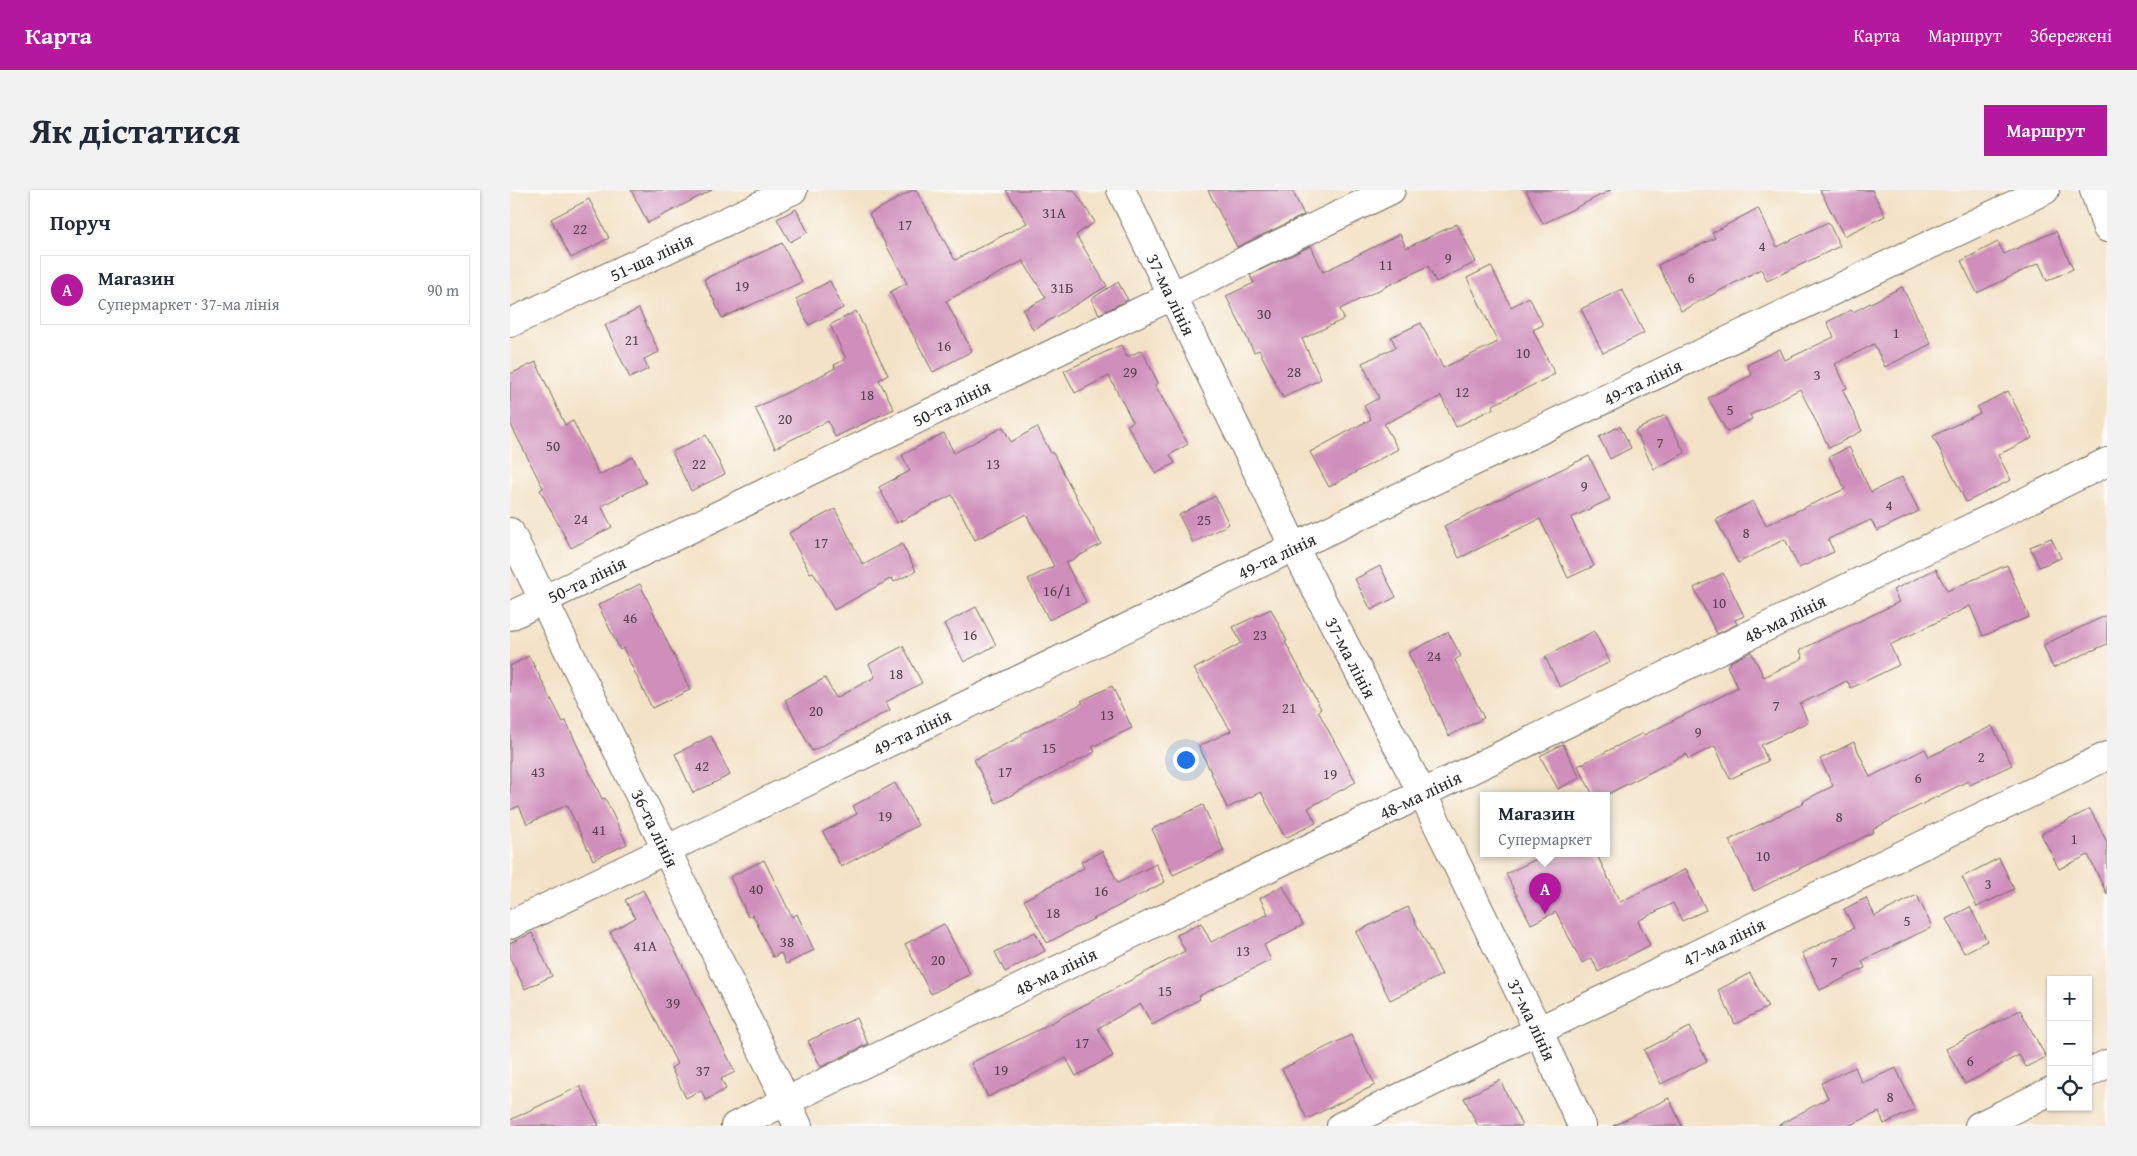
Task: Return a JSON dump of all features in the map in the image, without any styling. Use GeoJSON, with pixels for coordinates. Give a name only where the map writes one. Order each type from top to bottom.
{"type":"FeatureCollection","features":[{"type":"Feature","properties":{"kind":"street","name":"51-ша лінія"},"geometry":{"type":"LineString","coordinates":[[510,323],[793,190]]}},
{"type":"Feature","properties":{"kind":"street","name":"37-ма лінія"},"geometry":{"type":"LineString","coordinates":[[1121,190],[1294,547],[1422,793],[1538,1030],[1582,1126]]}},
{"type":"Feature","properties":{"kind":"street","name":"50-та лінія"},"geometry":{"type":"LineString","coordinates":[[510,616],[1391,190]]}},
{"type":"Feature","properties":{"kind":"street","name":"49-та лінія"},"geometry":{"type":"LineString","coordinates":[[510,925],[1294,547],[2045,190]]}},
{"type":"Feature","properties":{"kind":"street"},"geometry":{"type":"LineString","coordinates":[[2094,190],[2107,228]]}},
{"type":"Feature","properties":{"kind":"street","name":"48-ма лінія"},"geometry":{"type":"LineString","coordinates":[[734,1126],[2107,462]]}},
{"type":"Feature","properties":{"kind":"street","name":"36-та лінія"},"geometry":{"type":"LineString","coordinates":[[510,532],[667,850],[798,1126]]}},
{"type":"Feature","properties":{"kind":"street","name":"47-ма лінія"},"geometry":{"type":"LineString","coordinates":[[1341,1126],[2107,756]]}},
{"type":"Feature","properties":{"kind":"street"},"geometry":{"type":"LineString","coordinates":[[2092,1071],[2107,1064]]}},
{"type":"Feature","properties":{"kind":"street"},"geometry":{"type":"LineString","coordinates":[[1979,1126],[2047,1093]]}},
{"type":"Feature","properties":{"kind":"building"},"geometry":{"type":"Polygon","coordinates":[[[631,190],[712,190],[648,223],[631,190]]]}},
{"type":"Feature","properties":{"kind":"building"},"geometry":{"type":"Polygon","coordinates":[[[916,190],[955,260],[1027,223],[1006,190],[1074,190],[1095,222],[1076,235],[1107,286],[1033,330],[1023,310],[1046,298],[1023,261],[946,301],[972,351],[933,372],[890,292],[907,283],[869,214],[916,190]]]}},
{"type":"Feature","properties":{"kind":"building"},"geometry":{"type":"Polygon","coordinates":[[[1208,190],[1292,190],[1304,215],[1237,247],[1208,190]]]}},
{"type":"Feature","properties":{"kind":"building"},"geometry":{"type":"Polygon","coordinates":[[[1526,190],[1611,190],[1543,224],[1526,190]]]}},
{"type":"Feature","properties":{"kind":"building"},"geometry":{"type":"Polygon","coordinates":[[[1820,190],[1872,190],[1885,216],[1844,236],[1820,190]]]}},
{"type":"Feature","properties":{"kind":"building"},"geometry":{"type":"Polygon","coordinates":[[[589,199],[609,238],[571,258],[551,219],[589,199]]]}},
{"type":"Feature","properties":{"kind":"building"},"geometry":{"type":"Polygon","coordinates":[[[1758,208],[1777,247],[1828,222],[1840,246],[1767,281],[1761,269],[1681,311],[1658,265],[1715,238],[1712,233],[1758,208]]]}},
{"type":"Feature","properties":{"kind":"building"},"geometry":{"type":"Polygon","coordinates":[[[796,209],[808,232],[790,242],[777,219],[796,209]]]}},
{"type":"Feature","properties":{"kind":"building"},"geometry":{"type":"Polygon","coordinates":[[[1457,224],[1476,262],[1436,282],[1428,266],[1340,309],[1344,319],[1302,339],[1321,379],[1283,398],[1259,350],[1254,352],[1226,296],[1254,283],[1250,275],[1311,246],[1323,272],[1400,234],[1406,248],[1457,224]]]}},
{"type":"Feature","properties":{"kind":"building"},"geometry":{"type":"Polygon","coordinates":[[[2056,231],[2073,269],[2047,281],[2039,263],[1977,293],[1961,261],[1998,242],[2004,254],[2056,231]]]}},
{"type":"Feature","properties":{"kind":"building"},"geometry":{"type":"Polygon","coordinates":[[[782,243],[802,282],[722,318],[704,279],[782,243]]]}},
{"type":"Feature","properties":{"kind":"building"},"geometry":{"type":"Polygon","coordinates":[[[1491,266],[1511,307],[1529,297],[1543,325],[1533,330],[1555,374],[1493,405],[1494,408],[1456,427],[1441,396],[1384,424],[1398,449],[1329,487],[1310,452],[1371,419],[1364,406],[1379,398],[1362,363],[1396,347],[1391,337],[1421,323],[1443,368],[1498,342],[1467,278],[1491,266]]]}},
{"type":"Feature","properties":{"kind":"building"},"geometry":{"type":"Polygon","coordinates":[[[830,281],[843,308],[809,325],[796,299],[830,281]]]}},
{"type":"Feature","properties":{"kind":"building"},"geometry":{"type":"Polygon","coordinates":[[[1118,282],[1128,300],[1099,314],[1091,299],[1118,282]]]}},
{"type":"Feature","properties":{"kind":"building"},"geometry":{"type":"Polygon","coordinates":[[[1902,287],[1931,344],[1885,367],[1874,344],[1835,364],[1847,388],[1843,390],[1862,431],[1829,448],[1800,389],[1750,415],[1752,419],[1727,432],[1708,398],[1752,375],[1747,365],[1780,349],[1785,360],[1834,337],[1827,322],[1851,310],[1853,312],[1902,287]]]}},
{"type":"Feature","properties":{"kind":"building"},"geometry":{"type":"Polygon","coordinates":[[[1622,289],[1644,333],[1603,353],[1581,309],[1622,289]]]}},
{"type":"Feature","properties":{"kind":"building"},"geometry":{"type":"Polygon","coordinates":[[[639,309],[659,352],[644,359],[648,369],[630,378],[605,325],[639,309]]]}},
{"type":"Feature","properties":{"kind":"building"},"geometry":{"type":"Polygon","coordinates":[[[856,311],[888,375],[879,380],[894,409],[835,437],[828,421],[775,448],[755,408],[835,368],[834,365],[846,359],[830,325],[856,311]]]}},
{"type":"Feature","properties":{"kind":"building"},"geometry":{"type":"Polygon","coordinates":[[[1121,345],[1127,357],[1142,350],[1158,383],[1155,385],[1188,444],[1170,455],[1175,463],[1156,474],[1127,425],[1133,422],[1109,376],[1075,393],[1064,371],[1121,345]]]}},
{"type":"Feature","properties":{"kind":"building"},"geometry":{"type":"Polygon","coordinates":[[[536,362],[565,425],[573,421],[599,475],[633,457],[646,483],[601,506],[612,527],[571,548],[540,490],[543,488],[510,423],[510,374],[536,362]]]}},
{"type":"Feature","properties":{"kind":"building"},"geometry":{"type":"Polygon","coordinates":[[[2008,391],[2032,438],[1998,455],[2011,480],[1966,502],[1933,436],[1980,413],[1977,407],[2008,391]]]}},
{"type":"Feature","properties":{"kind":"building"},"geometry":{"type":"Polygon","coordinates":[[[1665,415],[1685,453],[1654,469],[1635,431],[1665,415]]]}},
{"type":"Feature","properties":{"kind":"building"},"geometry":{"type":"Polygon","coordinates":[[[1620,426],[1631,448],[1610,459],[1599,437],[1620,426]]]}},
{"type":"Feature","properties":{"kind":"building"},"geometry":{"type":"Polygon","coordinates":[[[1003,427],[1011,442],[1037,427],[1051,453],[1053,453],[1101,544],[1066,563],[1086,602],[1049,620],[1028,579],[1054,566],[1026,514],[975,540],[952,495],[897,523],[879,487],[910,471],[902,455],[944,433],[954,453],[1003,427]]]}},
{"type":"Feature","properties":{"kind":"building"},"geometry":{"type":"Polygon","coordinates":[[[706,435],[725,474],[691,491],[672,452],[706,435]]]}},
{"type":"Feature","properties":{"kind":"building"},"geometry":{"type":"Polygon","coordinates":[[[1849,447],[1871,492],[1902,477],[1919,511],[1877,531],[1871,520],[1828,539],[1834,552],[1799,568],[1785,539],[1738,563],[1716,520],[1753,501],[1766,525],[1845,489],[1829,457],[1849,447]]]}},
{"type":"Feature","properties":{"kind":"building"},"geometry":{"type":"Polygon","coordinates":[[[1589,456],[1610,499],[1571,518],[1594,566],[1568,578],[1540,519],[1459,558],[1444,526],[1589,456]]]}},
{"type":"Feature","properties":{"kind":"building"},"geometry":{"type":"Polygon","coordinates":[[[1215,496],[1229,524],[1193,543],[1179,515],[1215,496]]]}},
{"type":"Feature","properties":{"kind":"building"},"geometry":{"type":"Polygon","coordinates":[[[835,509],[863,565],[902,544],[916,571],[894,582],[892,578],[834,610],[813,572],[810,573],[789,533],[835,509]]]}},
{"type":"Feature","properties":{"kind":"building"},"geometry":{"type":"Polygon","coordinates":[[[2051,538],[2061,558],[2039,567],[2030,547],[2051,538]]]}},
{"type":"Feature","properties":{"kind":"building"},"geometry":{"type":"Polygon","coordinates":[[[2007,565],[2029,617],[1983,636],[1970,606],[1890,645],[1899,665],[1851,688],[1847,681],[1800,704],[1808,722],[1761,745],[1768,761],[1730,779],[1715,746],[1688,759],[1686,754],[1610,793],[1591,792],[1578,766],[1738,688],[1727,666],[1730,662],[1751,652],[1764,677],[1803,658],[1800,650],[1899,602],[1893,590],[1936,569],[1947,591],[2007,565]]]}},
{"type":"Feature","properties":{"kind":"building"},"geometry":{"type":"Polygon","coordinates":[[[1380,566],[1396,597],[1371,610],[1355,579],[1380,566]]]}},
{"type":"Feature","properties":{"kind":"building"},"geometry":{"type":"Polygon","coordinates":[[[1723,573],[1744,616],[1735,620],[1737,624],[1717,634],[1694,588],[1723,573]]]}},
{"type":"Feature","properties":{"kind":"building"},"geometry":{"type":"Polygon","coordinates":[[[640,584],[690,690],[652,708],[623,648],[620,650],[598,605],[640,584]]]}},
{"type":"Feature","properties":{"kind":"building"},"geometry":{"type":"Polygon","coordinates":[[[976,607],[996,645],[964,662],[944,624],[976,607]]]}},
{"type":"Feature","properties":{"kind":"building"},"geometry":{"type":"Polygon","coordinates":[[[1271,609],[1287,641],[1285,642],[1321,709],[1318,711],[1356,782],[1308,808],[1316,823],[1285,838],[1261,792],[1227,808],[1199,746],[1231,731],[1194,669],[1241,643],[1233,627],[1271,609]]]}},
{"type":"Feature","properties":{"kind":"building"},"geometry":{"type":"Polygon","coordinates":[[[2107,615],[2107,644],[2053,668],[2043,645],[2107,615]]]}},
{"type":"Feature","properties":{"kind":"building"},"geometry":{"type":"Polygon","coordinates":[[[1594,631],[1610,662],[1560,687],[1545,657],[1594,631]]]}},
{"type":"Feature","properties":{"kind":"building"},"geometry":{"type":"Polygon","coordinates":[[[1448,632],[1461,656],[1455,660],[1484,718],[1449,736],[1408,653],[1448,632]]]}},
{"type":"Feature","properties":{"kind":"building"},"geometry":{"type":"Polygon","coordinates":[[[903,646],[922,683],[886,702],[890,710],[812,751],[785,700],[825,678],[836,698],[875,677],[869,664],[903,646]]]}},
{"type":"Feature","properties":{"kind":"building"},"geometry":{"type":"Polygon","coordinates":[[[529,656],[563,722],[566,721],[602,799],[605,798],[627,844],[593,860],[567,805],[527,824],[519,806],[510,810],[510,666],[529,656]]]}},
{"type":"Feature","properties":{"kind":"building"},"geometry":{"type":"Polygon","coordinates":[[[1112,686],[1132,728],[1092,747],[1095,752],[996,803],[974,760],[1022,736],[1021,734],[1083,703],[1081,701],[1112,686]]]}},
{"type":"Feature","properties":{"kind":"building"},"geometry":{"type":"Polygon","coordinates":[[[1992,726],[2012,765],[1970,785],[1968,781],[1873,829],[1874,832],[1754,891],[1729,840],[1804,803],[1803,801],[1833,786],[1820,759],[1854,742],[1870,777],[1925,749],[1929,757],[1992,726]]]}},
{"type":"Feature","properties":{"kind":"building"},"geometry":{"type":"Polygon","coordinates":[[[711,736],[730,775],[693,793],[675,754],[711,736]]]}},
{"type":"Feature","properties":{"kind":"building"},"geometry":{"type":"Polygon","coordinates":[[[1563,744],[1580,778],[1558,789],[1540,756],[1563,744]]]}},
{"type":"Feature","properties":{"kind":"building"},"geometry":{"type":"Polygon","coordinates":[[[895,783],[918,825],[841,867],[823,832],[857,814],[853,806],[895,783]]]}},
{"type":"Feature","properties":{"kind":"building"},"geometry":{"type":"Polygon","coordinates":[[[1203,805],[1224,851],[1173,875],[1152,829],[1203,805]]]}},
{"type":"Feature","properties":{"kind":"building"},"geometry":{"type":"Polygon","coordinates":[[[2090,809],[2107,842],[2107,894],[2088,855],[2059,869],[2041,834],[2090,809]]]}},
{"type":"Feature","properties":{"kind":"building"},"geometry":{"type":"Polygon","coordinates":[[[1102,851],[1118,883],[1156,864],[1165,882],[1047,943],[1024,900],[1084,868],[1081,862],[1102,851]]]}},
{"type":"Feature","properties":{"kind":"building"},"geometry":{"type":"Polygon","coordinates":[[[1541,857],[1598,857],[1620,902],[1686,869],[1706,910],[1682,921],[1673,903],[1638,921],[1650,945],[1598,972],[1592,958],[1582,963],[1556,912],[1531,924],[1506,874],[1541,857]]]}},
{"type":"Feature","properties":{"kind":"building"},"geometry":{"type":"Polygon","coordinates":[[[1999,858],[2014,889],[1977,907],[1962,877],[1999,858]]]}},
{"type":"Feature","properties":{"kind":"building"},"geometry":{"type":"Polygon","coordinates":[[[764,860],[792,917],[797,914],[814,950],[786,964],[781,953],[773,957],[753,915],[748,917],[730,877],[764,860]]]}},
{"type":"Feature","properties":{"kind":"building"},"geometry":{"type":"Polygon","coordinates":[[[1283,886],[1303,925],[1264,945],[1271,960],[1199,996],[1200,999],[1152,1025],[1141,1004],[1098,1028],[1113,1056],[1076,1076],[1066,1058],[988,1097],[971,1063],[1034,1032],[1185,951],[1177,935],[1201,923],[1211,942],[1268,914],[1260,898],[1283,886]]]}},
{"type":"Feature","properties":{"kind":"building"},"geometry":{"type":"Polygon","coordinates":[[[643,890],[735,1072],[721,1079],[726,1089],[706,1100],[701,1090],[686,1098],[671,1068],[677,1064],[610,932],[635,918],[625,900],[643,890]]]}},
{"type":"Feature","properties":{"kind":"building"},"geometry":{"type":"Polygon","coordinates":[[[1917,895],[1932,927],[1862,961],[1865,968],[1820,990],[1802,953],[1854,928],[1844,909],[1866,898],[1875,916],[1917,895]]]}},
{"type":"Feature","properties":{"kind":"building"},"geometry":{"type":"Polygon","coordinates":[[[1408,907],[1442,975],[1390,1000],[1356,932],[1408,907]]]}},
{"type":"Feature","properties":{"kind":"building"},"geometry":{"type":"Polygon","coordinates":[[[1970,907],[1987,941],[1964,953],[1946,919],[1970,907]]]}},
{"type":"Feature","properties":{"kind":"building"},"geometry":{"type":"Polygon","coordinates":[[[944,924],[970,974],[931,994],[905,944],[944,924]]]}},
{"type":"Feature","properties":{"kind":"building"},"geometry":{"type":"Polygon","coordinates":[[[1035,932],[1045,951],[1005,972],[995,952],[1035,932]]]}},
{"type":"Feature","properties":{"kind":"building"},"geometry":{"type":"Polygon","coordinates":[[[532,933],[552,976],[525,989],[510,958],[510,943],[532,933]]]}},
{"type":"Feature","properties":{"kind":"building"},"geometry":{"type":"Polygon","coordinates":[[[1750,973],[1768,1007],[1735,1024],[1718,990],[1750,973]]]}},
{"type":"Feature","properties":{"kind":"building"},"geometry":{"type":"Polygon","coordinates":[[[2020,1010],[2046,1057],[2026,1067],[2019,1055],[1965,1084],[1946,1049],[2020,1010]]]}},
{"type":"Feature","properties":{"kind":"building"},"geometry":{"type":"Polygon","coordinates":[[[856,1018],[868,1044],[821,1067],[808,1041],[856,1018]]]}},
{"type":"Feature","properties":{"kind":"building"},"geometry":{"type":"Polygon","coordinates":[[[1690,1027],[1707,1061],[1661,1084],[1644,1050],[1690,1027]]]}},
{"type":"Feature","properties":{"kind":"building"},"geometry":{"type":"Polygon","coordinates":[[[1351,1035],[1375,1085],[1307,1119],[1282,1069],[1351,1035]]]}},
{"type":"Feature","properties":{"kind":"building"},"geometry":{"type":"Polygon","coordinates":[[[1855,1067],[1862,1083],[1896,1068],[1915,1110],[1884,1124],[1879,1112],[1848,1126],[1777,1126],[1828,1098],[1821,1083],[1855,1067]]]}},
{"type":"Feature","properties":{"kind":"building"},"geometry":{"type":"Polygon","coordinates":[[[1500,1080],[1522,1126],[1478,1126],[1464,1098],[1500,1080]]]}},
{"type":"Feature","properties":{"kind":"building"},"geometry":{"type":"Polygon","coordinates":[[[580,1086],[599,1126],[510,1126],[510,1120],[580,1086]]]}},
{"type":"Feature","properties":{"kind":"building"},"geometry":{"type":"Polygon","coordinates":[[[1669,1098],[1682,1126],[1613,1126],[1669,1098]]]}},
{"type":"Feature","properties":{"kind":"place","name":"Магазин"},"geometry":{"type":"Point","coordinates":[1545,914]}}]}
